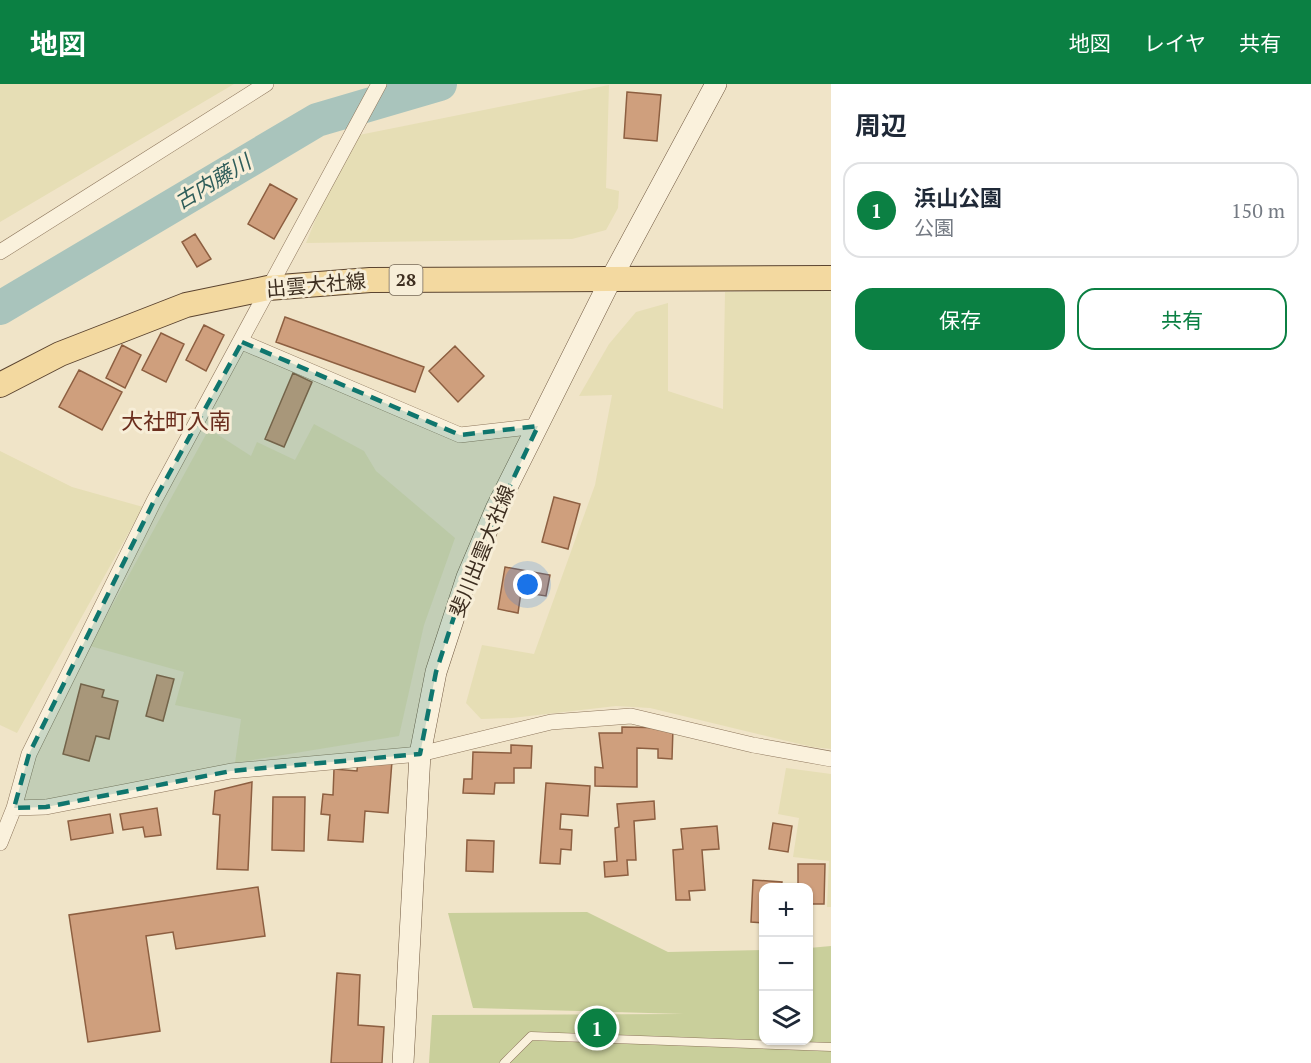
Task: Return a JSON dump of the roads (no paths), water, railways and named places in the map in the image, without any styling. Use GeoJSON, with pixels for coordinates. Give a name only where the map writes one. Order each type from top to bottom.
{"type":"FeatureCollection","features":[{"type":"Feature","properties":{"kind":"main road","name":"斐川出雲大社線"},"geometry":{"type":"LineString","coordinates":[[403,1063],[420,754],[436,672],[467,577],[496,509],[611,279],[716,84]]}},
{"type":"Feature","properties":{"kind":"main road","name":"出雲大社線"},"geometry":{"type":"LineString","coordinates":[[0,385],[60,354],[186,305],[268,288],[370,280],[831,278]]}},
{"type":"Feature","properties":{"kind":"street"},"geometry":{"type":"LineString","coordinates":[[0,252],[266,84]]}},
{"type":"Feature","properties":{"kind":"street"},"geometry":{"type":"LineString","coordinates":[[0,843],[14,808],[29,754],[154,501],[242,342],[268,288],[379,84]]}},
{"type":"Feature","properties":{"kind":"street"},"geometry":{"type":"LineString","coordinates":[[242,342],[460,435],[538,426]]}},
{"type":"Feature","properties":{"kind":"street"},"geometry":{"type":"LineString","coordinates":[[14,808],[46,807],[231,771],[420,754],[551,722],[632,716],[753,745],[831,759]]}},
{"type":"Feature","properties":{"kind":"lane"},"geometry":{"type":"LineString","coordinates":[[504,1063],[531,1036],[831,1047]]}},
{"type":"Feature","properties":{"kind":"waterway","name":"古内藤川"},"geometry":{"type":"LineString","coordinates":[[0,308],[317,120],[440,84]]}},
{"type":"Feature","properties":{"kind":"place","name":"浜山公園"},"geometry":{"type":"Point","coordinates":[597,1028]}},
{"type":"Feature","properties":{"kind":"district","name":"大社町入南"},"geometry":{"type":"Point","coordinates":[176,421]}}]}
